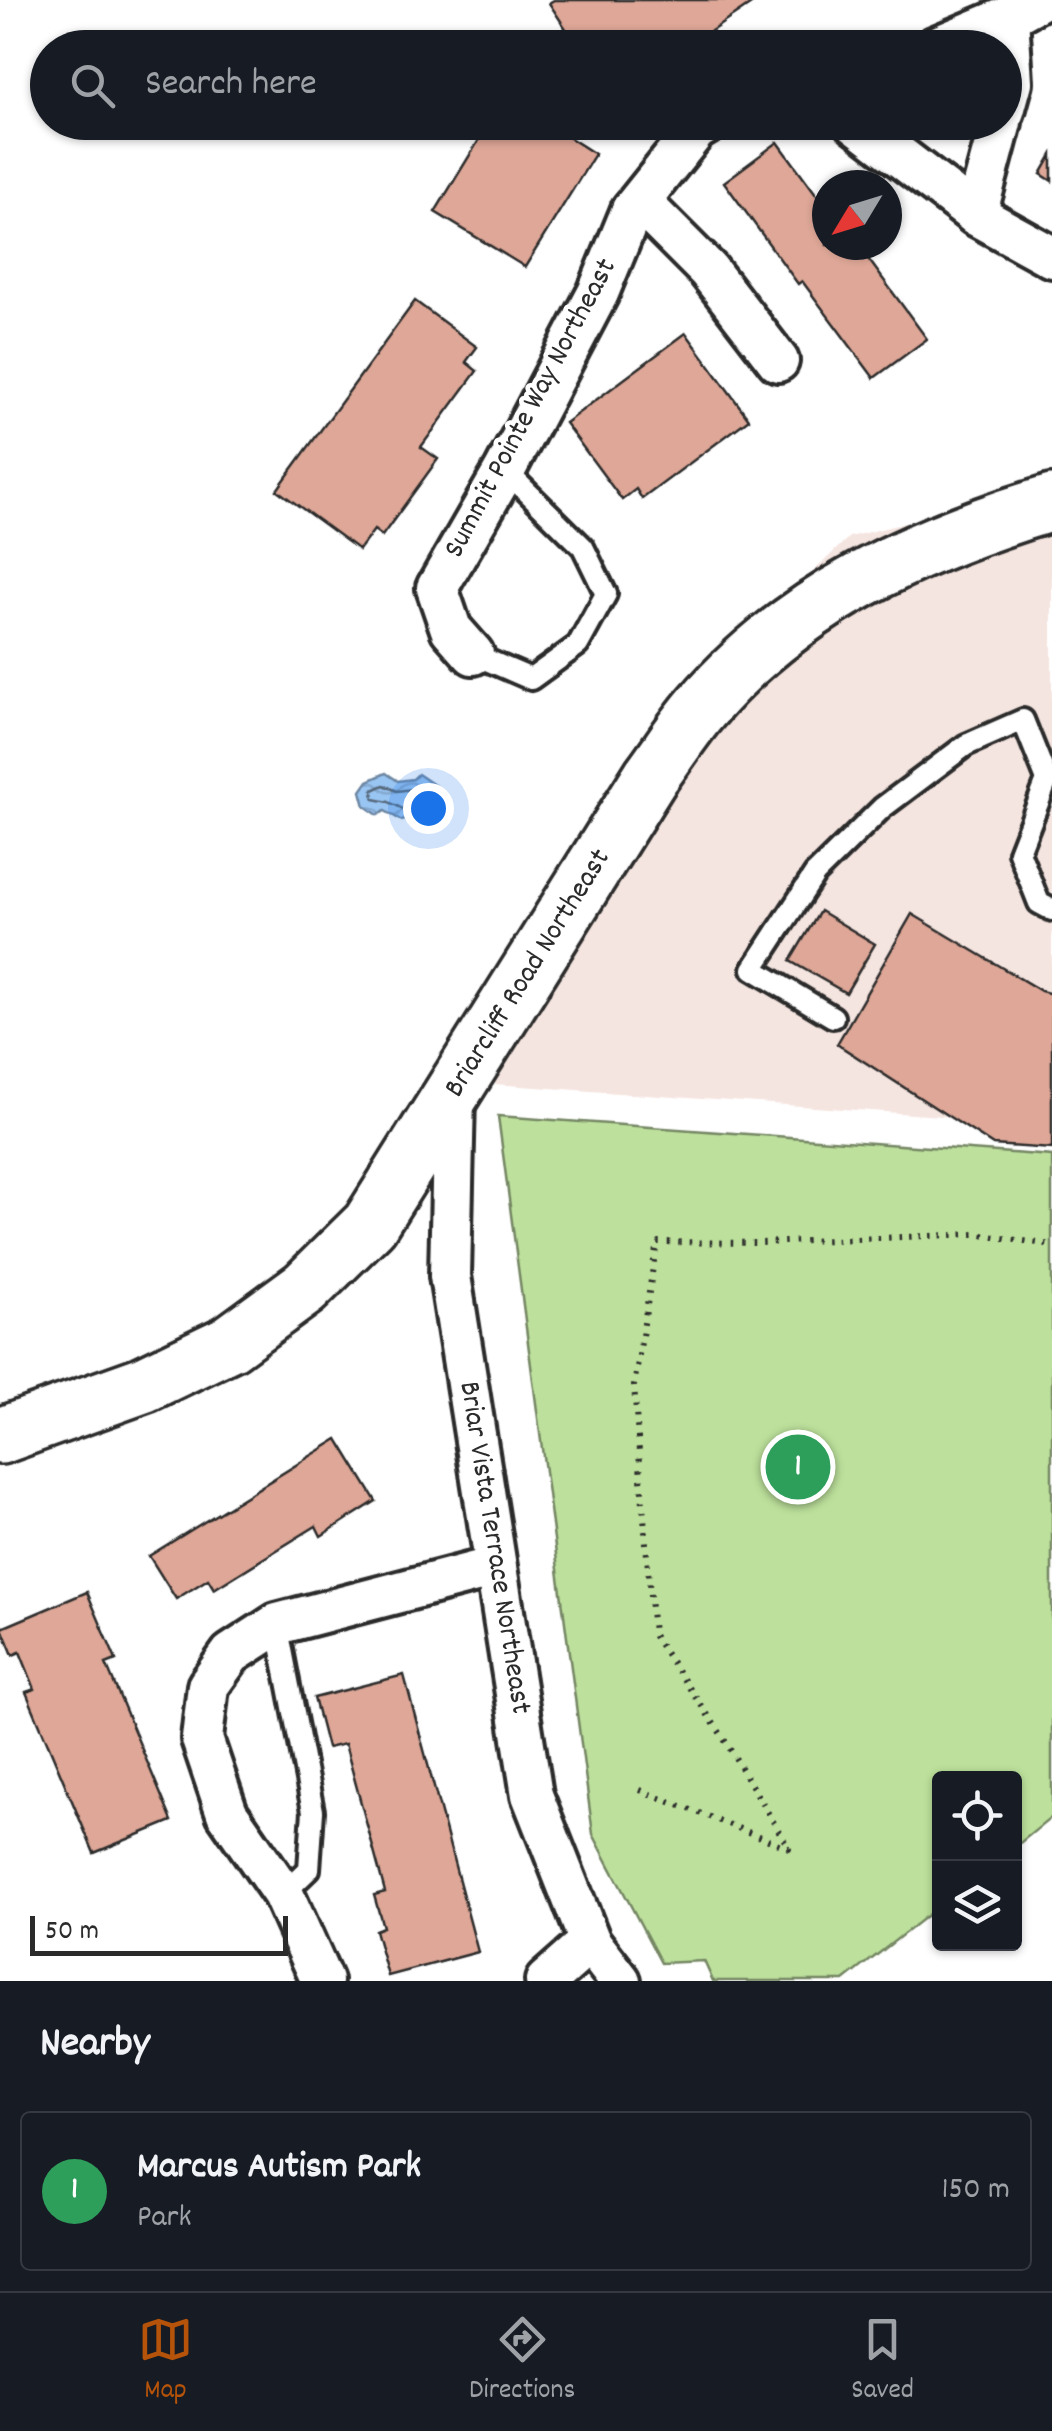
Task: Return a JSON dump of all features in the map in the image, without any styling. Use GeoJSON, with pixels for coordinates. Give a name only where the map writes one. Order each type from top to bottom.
{"type":"FeatureCollection","features":[{"type":"Feature","properties":{"kind":"main road","name":"Briarcliff Road Northeast"},"geometry":{"type":"LineString","coordinates":[[0,1436],[146,1384],[214,1352],[305,1288],[370,1224],[651,776],[702,708],[773,637],[850,585],[921,548],[1039,514]]}},
{"type":"Feature","properties":{"kind":"street"},"geometry":{"type":"LineString","coordinates":[[975,30],[1023,9]]}},
{"type":"Feature","properties":{"kind":"street","name":"Summit Pointe Way Northeast"},"geometry":{"type":"LineString","coordinates":[[473,654],[452,628],[436,588],[505,470],[598,293],[632,210],[688,140]]}},
{"type":"Feature","properties":{"kind":"street"},"geometry":{"type":"LineString","coordinates":[[878,140],[976,215],[1052,257]]}},
{"type":"Feature","properties":{"kind":"street"},"geometry":{"type":"LineString","coordinates":[[976,215],[996,140]]}},
{"type":"Feature","properties":{"kind":"street"},"geometry":{"type":"LineString","coordinates":[[632,210],[652,214],[708,270],[778,361]]}},
{"type":"Feature","properties":{"kind":"street","name":"Briar Vista Terrace Northeast"},"geometry":{"type":"LineString","coordinates":[[454,1095],[450,1276],[532,1795],[590,1942],[620,1981]]}},
{"type":"Feature","properties":{"kind":"street"},"geometry":{"type":"LineString","coordinates":[[322,1981],[284,1894],[227,1813],[202,1739],[208,1686],[232,1654],[278,1624],[494,1567]]}},
{"type":"Feature","properties":{"kind":"street"},"geometry":{"type":"LineString","coordinates":[[546,1981],[590,1942]]}},
{"type":"Feature","properties":{"kind":"lane"},"geometry":{"type":"LineString","coordinates":[[473,654],[531,679],[578,645],[606,594],[583,547],[505,470]]}},
{"type":"Feature","properties":{"kind":"lane"},"geometry":{"type":"LineString","coordinates":[[833,1017],[754,969],[814,874],[882,808],[966,745],[1023,720],[1049,780],[1019,852],[1039,903],[1052,910]]}},
{"type":"Feature","properties":{"kind":"lane"},"geometry":{"type":"LineString","coordinates":[[278,1624],[313,1811],[309,1869],[284,1894]]}},
{"type":"Feature","properties":{"kind":"path"},"geometry":{"type":"LineString","coordinates":[[640,1790],[789,1848],[721,1734],[653,1635],[634,1386],[658,1242],[760,1243],[976,1234],[1052,1246]]}},
{"type":"Feature","properties":{"kind":"shaded area"},"geometry":{"type":"Polygon","coordinates":[[[1052,486],[1052,1124],[480,1083],[672,708],[849,537],[1052,486]]]}},
{"type":"Feature","properties":{"kind":"green space"},"geometry":{"type":"Polygon","coordinates":[[[498,1116],[1052,1156],[1052,1817],[1022,1841],[1022,1771],[932,1771],[932,1912],[844,1981],[713,1981],[704,1961],[661,1963],[593,1834],[498,1116]]]}},
{"type":"Feature","properties":{"kind":"water"},"geometry":{"type":"Polygon","coordinates":[[[386,773],[398,781],[413,779],[418,774],[437,787],[430,812],[402,821],[385,811],[378,815],[365,806],[361,791],[368,781],[386,773]]]}},
{"type":"Feature","properties":{"kind":"building"},"geometry":{"type":"Polygon","coordinates":[[[757,0],[713,30],[564,30],[549,3],[757,0]]]}},
{"type":"Feature","properties":{"kind":"building"},"geometry":{"type":"Polygon","coordinates":[[[479,140],[573,140],[595,154],[525,267],[435,212],[479,140]]]}},
{"type":"Feature","properties":{"kind":"building"},"geometry":{"type":"Polygon","coordinates":[[[778,142],[812,188],[812,260],[869,260],[927,339],[874,378],[802,281],[798,284],[724,182],[778,142]]]}},
{"type":"Feature","properties":{"kind":"building"},"geometry":{"type":"Polygon","coordinates":[[[1052,155],[1052,181],[1041,174],[1052,155]]]}},
{"type":"Feature","properties":{"kind":"building"},"geometry":{"type":"Polygon","coordinates":[[[415,301],[477,347],[466,362],[477,371],[421,447],[438,459],[382,536],[374,530],[359,550],[277,490],[415,301]]]}},
{"type":"Feature","properties":{"kind":"building"},"geometry":{"type":"Polygon","coordinates":[[[686,333],[749,419],[642,499],[636,489],[622,500],[565,423],[686,333]]]}},
{"type":"Feature","properties":{"kind":"building"},"geometry":{"type":"Polygon","coordinates":[[[820,911],[875,944],[846,993],[790,961],[820,911]]]}},
{"type":"Feature","properties":{"kind":"building"},"geometry":{"type":"Polygon","coordinates":[[[912,914],[1052,994],[1052,1149],[993,1145],[837,1044],[912,914]]]}},
{"type":"Feature","properties":{"kind":"building"},"geometry":{"type":"Polygon","coordinates":[[[338,1439],[376,1501],[321,1536],[316,1526],[214,1589],[208,1579],[176,1599],[149,1556],[338,1439]]]}},
{"type":"Feature","properties":{"kind":"building"},"geometry":{"type":"Polygon","coordinates":[[[87,1592],[116,1660],[106,1664],[172,1821],[94,1853],[26,1692],[35,1689],[20,1652],[13,1655],[2,1628],[87,1592]]]}},
{"type":"Feature","properties":{"kind":"building"},"geometry":{"type":"Polygon","coordinates":[[[404,1675],[478,1952],[388,1976],[375,1930],[383,1927],[374,1895],[385,1892],[345,1744],[327,1748],[314,1698],[404,1675]]]}},
{"type":"Feature","properties":{"kind":"place","name":"Marcus Autism Park"},"geometry":{"type":"Point","coordinates":[798,1467]}}]}
